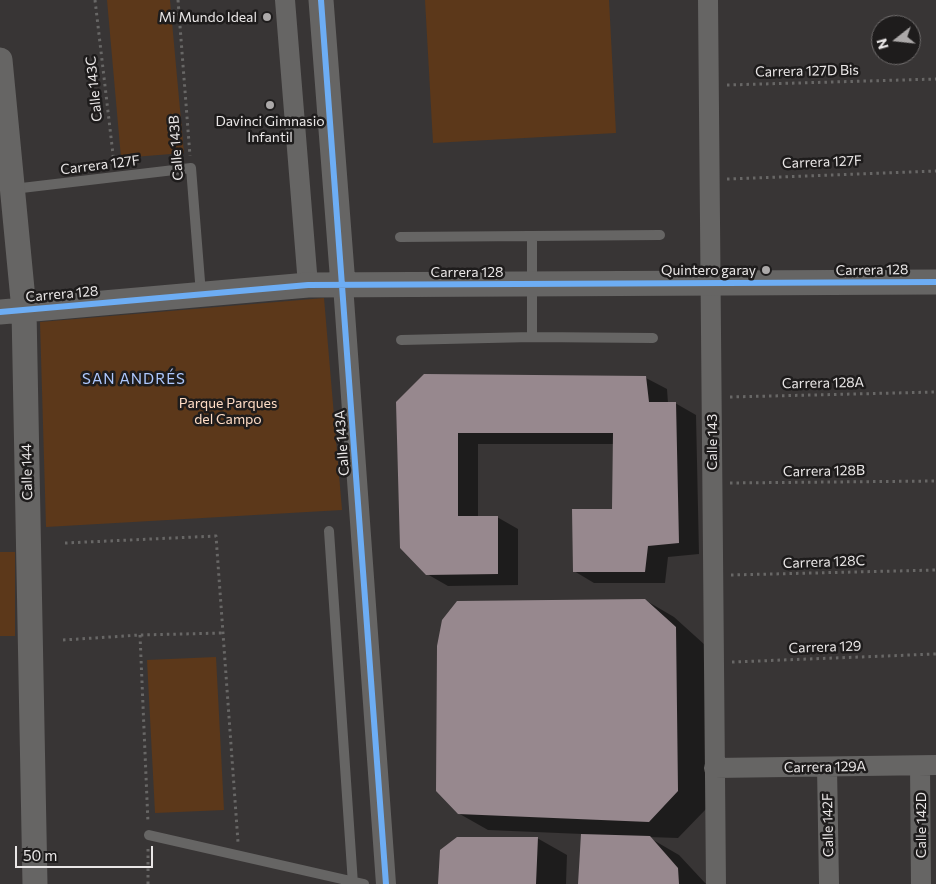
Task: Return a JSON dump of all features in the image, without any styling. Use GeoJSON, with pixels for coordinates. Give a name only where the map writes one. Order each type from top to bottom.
{"type":"FeatureCollection","features":[{"type":"Feature","properties":{"kind":"street"},"geometry":{"type":"LineString","coordinates":[[285,0],[308,285]]}},
{"type":"Feature","properties":{"kind":"street","name":"Calle 143A"},"geometry":{"type":"LineString","coordinates":[[321,0],[386,884]]}},
{"type":"Feature","properties":{"kind":"street","name":"Calle 143"},"geometry":{"type":"LineString","coordinates":[[708,0],[716,884]]}},
{"type":"Feature","properties":{"kind":"street","name":"Calle 144"},"geometry":{"type":"LineString","coordinates":[[0,60],[24,310],[35,884]]}},
{"type":"Feature","properties":{"kind":"street","name":"Carrera 128"},"geometry":{"type":"LineString","coordinates":[[0,312],[308,285],[936,282]]}},
{"type":"Feature","properties":{"kind":"street","name":"Carrera 129A"},"geometry":{"type":"LineString","coordinates":[[714,768],[928,766]]}},
{"type":"Feature","properties":{"kind":"street","name":"Calle 142D"},"geometry":{"type":"LineString","coordinates":[[921,884],[928,766]]}},
{"type":"Feature","properties":{"kind":"street","name":"Calle 142F"},"geometry":{"type":"LineString","coordinates":[[827,767],[829,884]]}},
{"type":"Feature","properties":{"kind":"lane","name":"Carrera 127F"},"geometry":{"type":"LineString","coordinates":[[13,189],[191,168]]}},
{"type":"Feature","properties":{"kind":"lane","name":"Calle 143B"},"geometry":{"type":"LineString","coordinates":[[191,168],[201,294]]}},
{"type":"Feature","properties":{"kind":"lane"},"geometry":{"type":"LineString","coordinates":[[400,238],[532,238],[660,235]]}},
{"type":"Feature","properties":{"kind":"lane"},"geometry":{"type":"LineString","coordinates":[[532,238],[532,337]]}},
{"type":"Feature","properties":{"kind":"lane"},"geometry":{"type":"LineString","coordinates":[[401,340],[532,337],[653,338]]}},
{"type":"Feature","properties":{"kind":"lane"},"geometry":{"type":"LineString","coordinates":[[329,531],[353,883]]}},
{"type":"Feature","properties":{"kind":"lane"},"geometry":{"type":"LineString","coordinates":[[149,835],[364,884]]}},
{"type":"Feature","properties":{"kind":"path"},"geometry":{"type":"LineString","coordinates":[[65,543],[216,536],[239,856]]}},
{"type":"Feature","properties":{"kind":"path"},"geometry":{"type":"LineString","coordinates":[[63,640],[140,635],[223,633]]}},
{"type":"Feature","properties":{"kind":"path"},"geometry":{"type":"LineString","coordinates":[[140,635],[149,835],[148,884]]}},
{"type":"Feature","properties":{"kind":"green space"},"geometry":{"type":"Polygon","coordinates":[[[107,0],[170,0],[184,153],[121,158],[107,0]]]}},
{"type":"Feature","properties":{"kind":"green space"},"geometry":{"type":"Polygon","coordinates":[[[425,0],[609,0],[616,133],[433,143],[425,0]]]}},
{"type":"Feature","properties":{"kind":"green space","name":"Parque Parques del Campo"},"geometry":{"type":"Polygon","coordinates":[[[324,298],[342,510],[46,527],[40,322],[324,298]]]}},
{"type":"Feature","properties":{"kind":"green space"},"geometry":{"type":"Polygon","coordinates":[[[0,552],[15,552],[15,636],[0,636],[0,552]]]}},
{"type":"Feature","properties":{"kind":"green space"},"geometry":{"type":"Polygon","coordinates":[[[216,657],[224,810],[155,813],[147,660],[216,657]]]}},
{"type":"Feature","properties":{"kind":"building"},"geometry":{"type":"Polygon","coordinates":[[[424,374],[646,376],[649,402],[676,402],[679,543],[648,546],[645,572],[573,572],[572,509],[612,509],[613,433],[458,433],[458,516],[498,516],[498,574],[426,575],[400,548],[396,402],[424,374]]]}},
{"type":"Feature","properties":{"kind":"building"},"geometry":{"type":"Polygon","coordinates":[[[645,599],[676,627],[678,791],[649,822],[458,814],[436,791],[437,646],[442,620],[457,601],[645,599]]]}},
{"type":"Feature","properties":{"kind":"building"},"geometry":{"type":"Polygon","coordinates":[[[581,834],[650,836],[678,868],[679,884],[578,884],[581,834]]]}},
{"type":"Feature","properties":{"kind":"building"},"geometry":{"type":"Polygon","coordinates":[[[457,837],[538,837],[536,884],[438,884],[440,850],[457,837]]]}},
{"type":"Feature","properties":{"kind":"cycle path"},"geometry":{"type":"LineString","coordinates":[[321,0],[386,884]]}},
{"type":"Feature","properties":{"kind":"cycle path"},"geometry":{"type":"LineString","coordinates":[[0,312],[308,285],[936,282]]}},
{"type":"Feature","properties":{"kind":"place","name":"Mi Mundo Ideal"},"geometry":{"type":"Point","coordinates":[267,17]}},
{"type":"Feature","properties":{"kind":"place","name":"Davinci Gimnasio Infantil"},"geometry":{"type":"Point","coordinates":[270,105]}},
{"type":"Feature","properties":{"kind":"place","name":"Quintero garay"},"geometry":{"type":"Point","coordinates":[766,270]}},
{"type":"Feature","properties":{"kind":"district","name":"SAN ANDRÉS"},"geometry":{"type":"Point","coordinates":[134,379]}}]}
